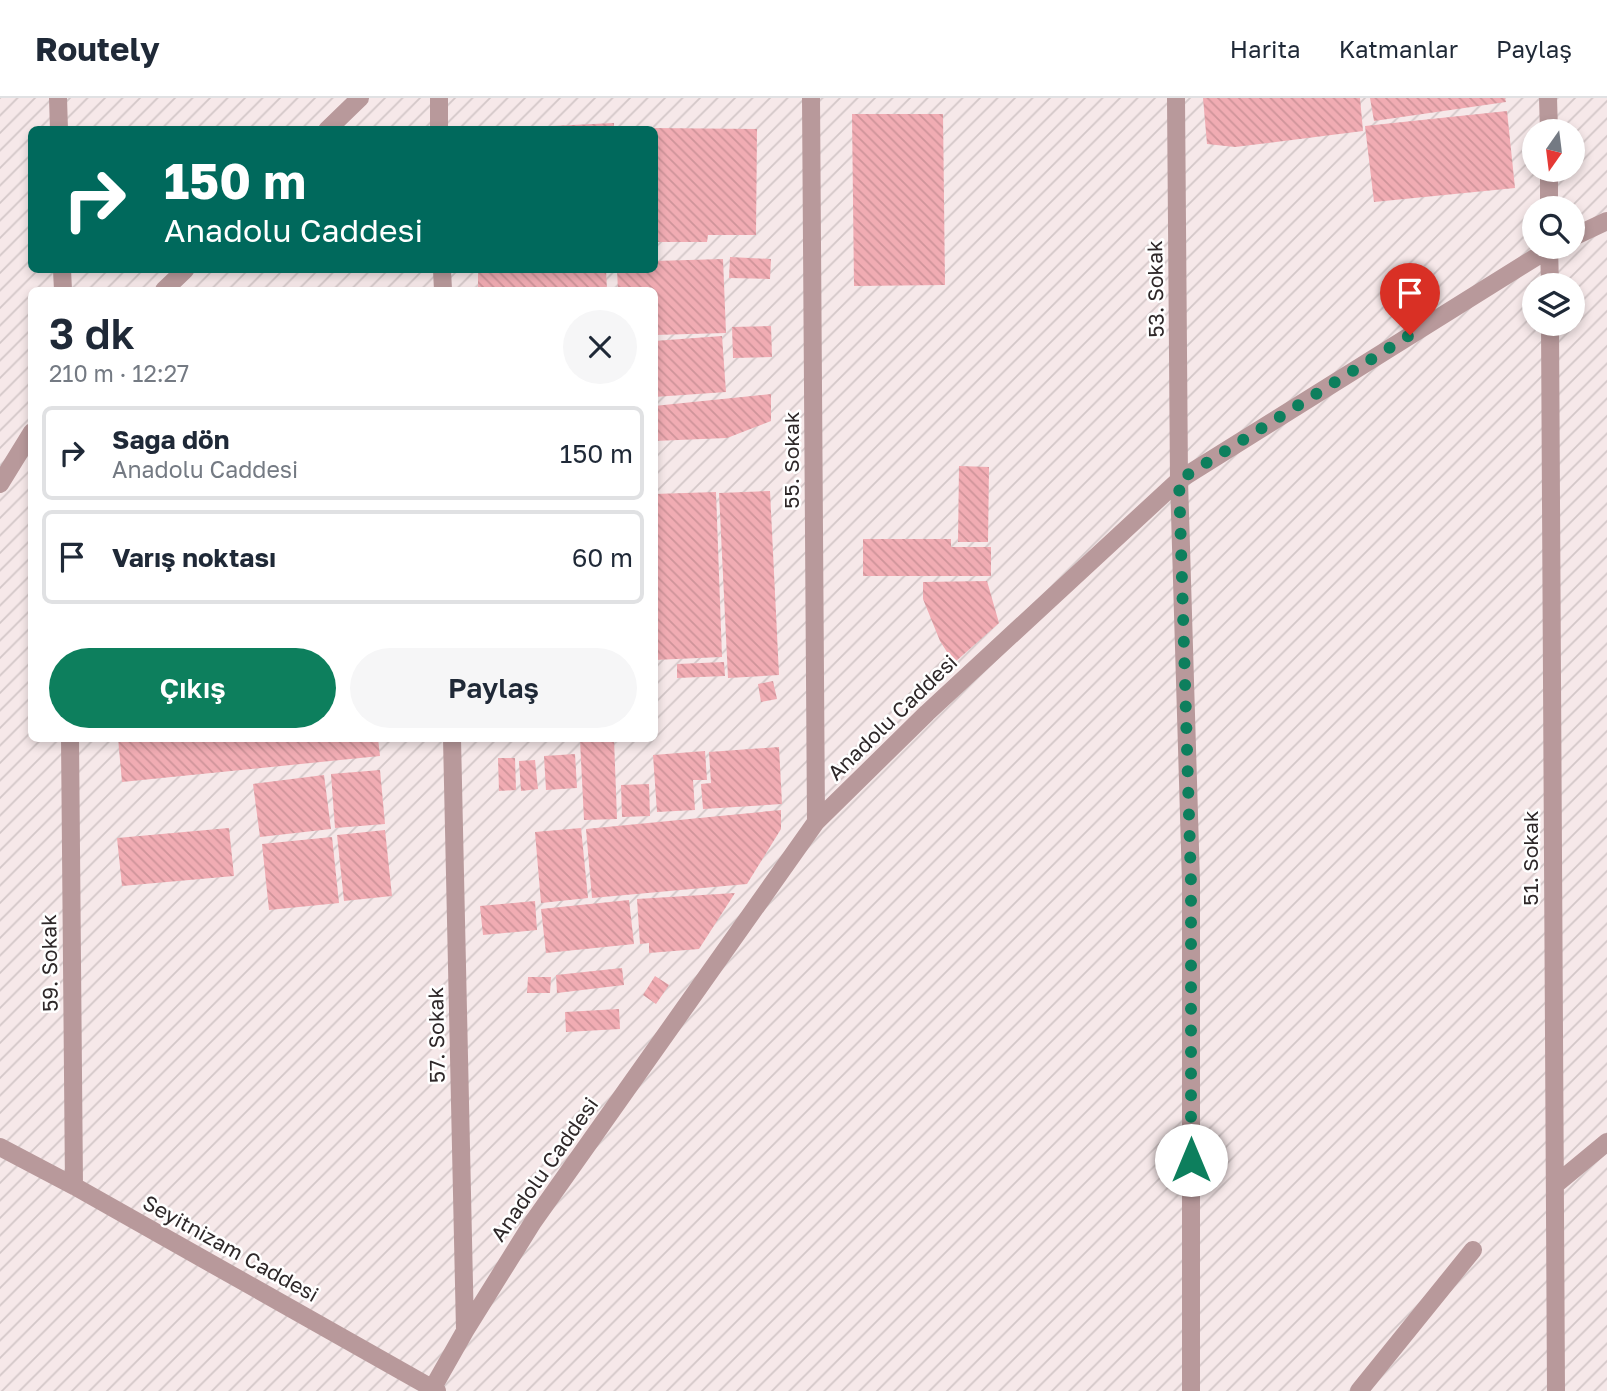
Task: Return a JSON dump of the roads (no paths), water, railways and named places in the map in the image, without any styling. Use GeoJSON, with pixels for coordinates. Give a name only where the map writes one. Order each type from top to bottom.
{"type":"FeatureCollection","features":[{"type":"Feature","properties":{"kind":"street"},"geometry":{"type":"LineString","coordinates":[[58,98],[59,126]]}},
{"type":"Feature","properties":{"kind":"street"},"geometry":{"type":"LineString","coordinates":[[331,126],[360,98]]}},
{"type":"Feature","properties":{"kind":"street"},"geometry":{"type":"LineString","coordinates":[[439,98],[439,126]]}},
{"type":"Feature","properties":{"kind":"street","name":"55. Sokak"},"geometry":{"type":"LineString","coordinates":[[811,98],[816,822]]}},
{"type":"Feature","properties":{"kind":"street","name":"53. Sokak"},"geometry":{"type":"LineString","coordinates":[[1176,98],[1179,480],[1191,883],[1191,1391]]}},
{"type":"Feature","properties":{"kind":"street"},"geometry":{"type":"LineString","coordinates":[[1548,98],[1549,119]]}},
{"type":"Feature","properties":{"kind":"street"},"geometry":{"type":"LineString","coordinates":[[1585,231],[1607,221]]}},
{"type":"Feature","properties":{"kind":"street","name":"Anadolu Caddesi"},"geometry":{"type":"LineString","coordinates":[[434,1390],[465,1331],[533,1222],[816,822],[937,704],[1179,480],[1531,259]]}},
{"type":"Feature","properties":{"kind":"street"},"geometry":{"type":"LineString","coordinates":[[167,287],[182,273]]}},
{"type":"Feature","properties":{"kind":"street","name":"51. Sokak"},"geometry":{"type":"LineString","coordinates":[[1550,336],[1556,1391]]}},
{"type":"Feature","properties":{"kind":"street"},"geometry":{"type":"LineString","coordinates":[[0,484],[28,438]]}},
{"type":"Feature","properties":{"kind":"street","name":"59. Sokak"},"geometry":{"type":"LineString","coordinates":[[69,742],[75,1186]]}},
{"type":"Feature","properties":{"kind":"street","name":"57. Sokak"},"geometry":{"type":"LineString","coordinates":[[452,742],[465,1331]]}},
{"type":"Feature","properties":{"kind":"street"},"geometry":{"type":"LineString","coordinates":[[1555,1185],[1607,1142]]}},
{"type":"Feature","properties":{"kind":"street","name":"Seyitnizam Caddesi"},"geometry":{"type":"LineString","coordinates":[[0,1147],[75,1186],[434,1390]]}},
{"type":"Feature","properties":{"kind":"street"},"geometry":{"type":"LineString","coordinates":[[1359,1391],[1473,1250]]}}]}
